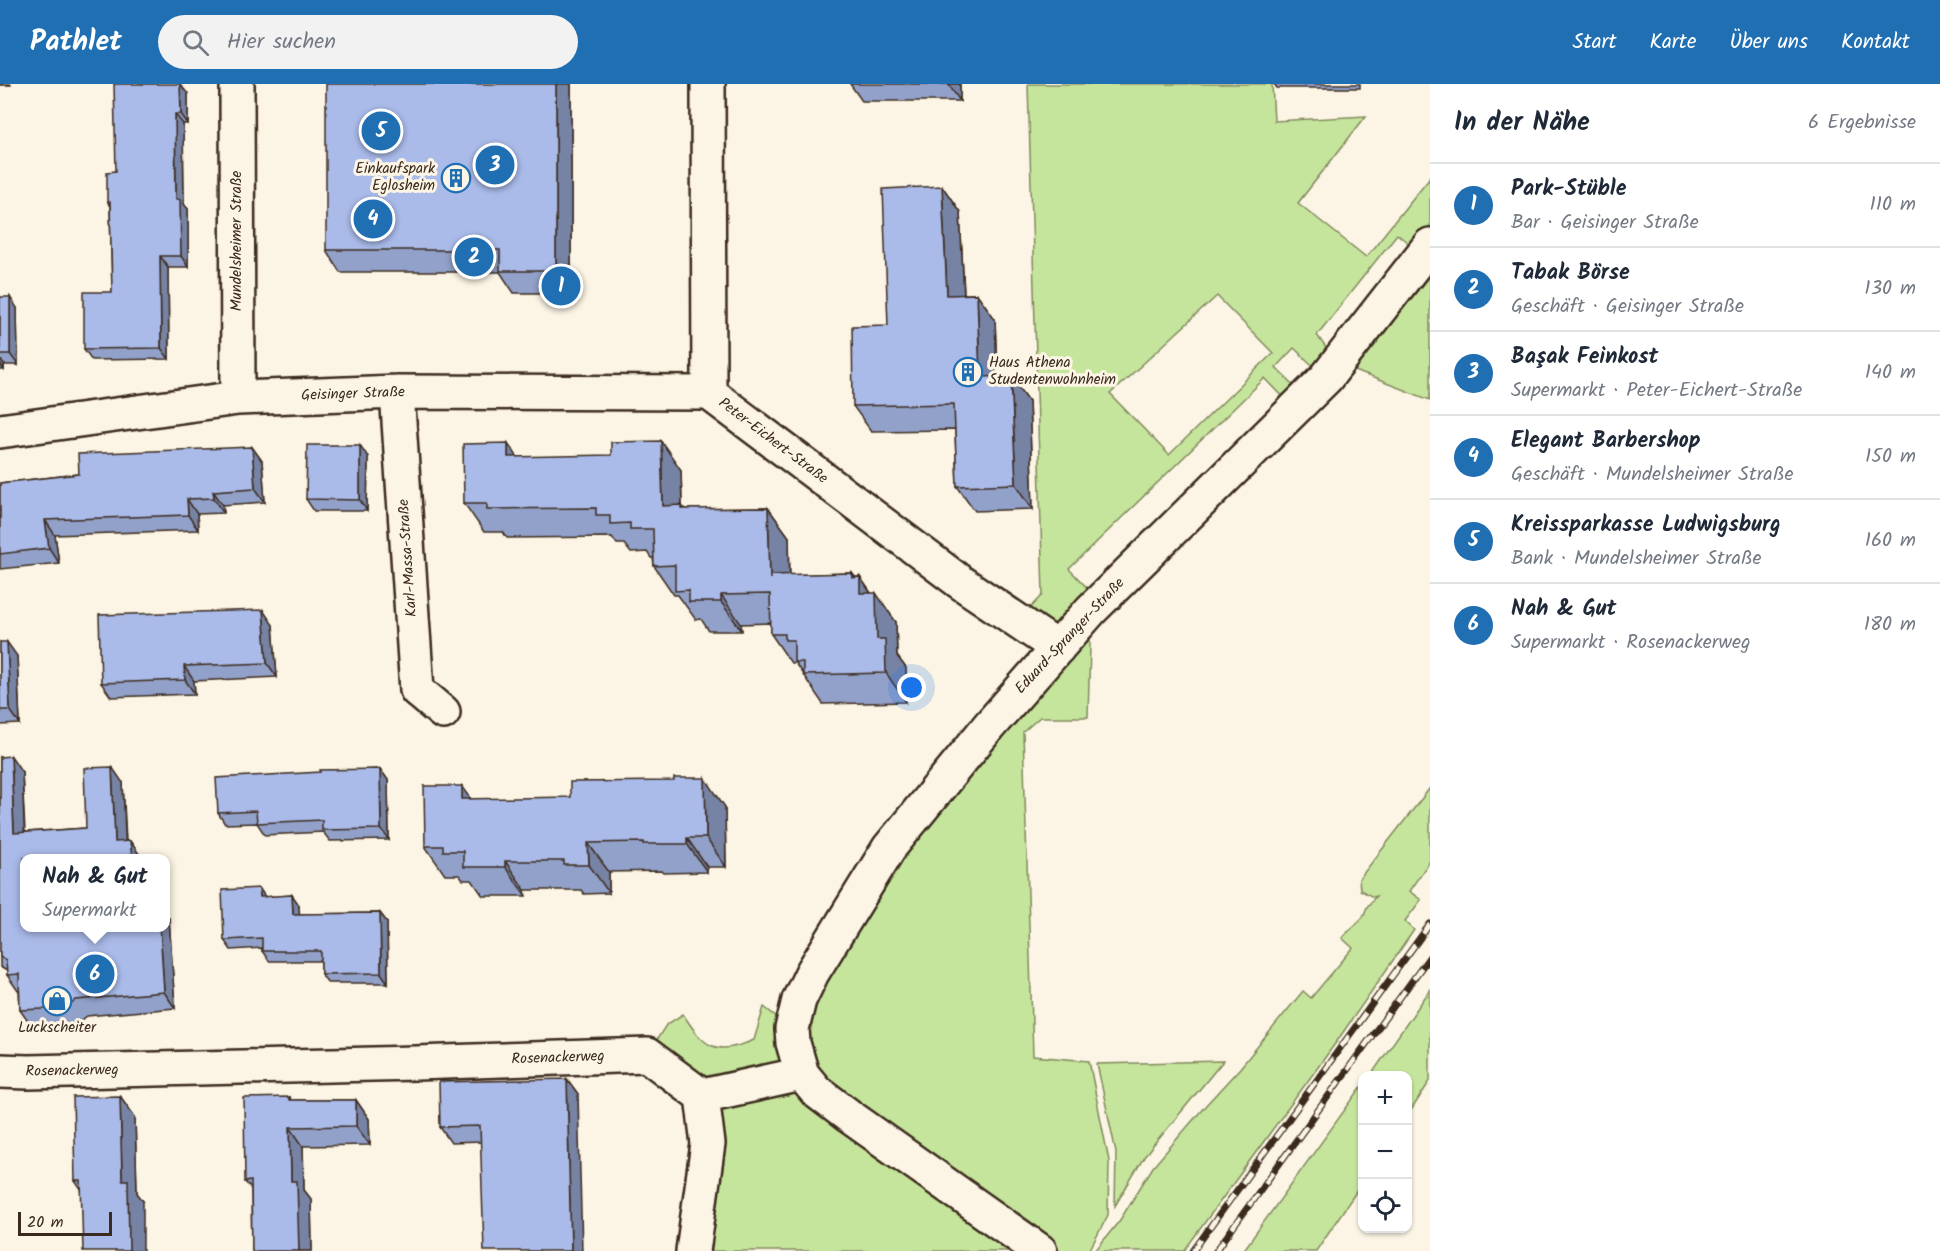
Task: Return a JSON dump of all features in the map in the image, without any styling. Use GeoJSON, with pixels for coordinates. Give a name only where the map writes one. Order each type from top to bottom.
{"type":"FeatureCollection","features":[{"type":"Feature","properties":{"kind":"street","name":"Mundelsheimer Straße"},"geometry":{"type":"LineString","coordinates":[[237,84],[238,398]]}},
{"type":"Feature","properties":{"kind":"street","name":"Peter-Eichert-Straße"},"geometry":{"type":"LineString","coordinates":[[708,84],[709,393],[960,582],[1058,648]]}},
{"type":"Feature","properties":{"kind":"street","name":"Eduard-Spranger-Straße"},"geometry":{"type":"LineString","coordinates":[[802,1074],[793,1043],[792,1029],[799,1000],[812,973],[889,848],[988,726],[1091,610],[1326,378],[1430,245]]}},
{"type":"Feature","properties":{"kind":"street","name":"Geisinger Straße"},"geometry":{"type":"LineString","coordinates":[[0,431],[238,398],[397,392],[709,393]]}},
{"type":"Feature","properties":{"kind":"street","name":"Karl-Massa-Straße"},"geometry":{"type":"LineString","coordinates":[[397,392],[417,690],[443,712]]}},
{"type":"Feature","properties":{"kind":"street","name":"Rosenackerweg"},"geometry":{"type":"LineString","coordinates":[[0,1071],[416,1063],[647,1055],[702,1096]]}},
{"type":"Feature","properties":{"kind":"street"},"geometry":{"type":"LineString","coordinates":[[693,1251],[708,1144],[702,1096],[802,1074],[816,1091],[849,1116],[1040,1251]]}},
{"type":"Feature","properties":{"kind":"green space"},"geometry":{"type":"Polygon","coordinates":[[[1028,84],[1272,84],[1274,121],[1366,116],[1298,203],[1366,257],[1430,177],[1430,400],[1337,364],[1326,378],[1294,348],[1276,367],[1305,398],[1290,404],[1265,378],[1069,569],[1100,601],[1091,610],[1088,717],[1040,717],[1023,732],[1033,1056],[1089,1061],[1109,1161],[1108,1215],[1089,1251],[693,1251],[702,1096],[647,1055],[666,1025],[683,1014],[704,1041],[720,1048],[729,1048],[754,1040],[764,1007],[791,1028],[804,987],[1058,648],[1018,621],[1043,595],[1028,84]],[[1397,234],[1317,335],[1337,364],[1422,254],[1397,234]],[[1217,296],[1110,394],[1169,455],[1273,353],[1217,296]]]}},
{"type":"Feature","properties":{"kind":"green space"},"geometry":{"type":"Polygon","coordinates":[[[1430,788],[1430,861],[1409,891],[1421,900],[1405,921],[1414,930],[1337,1041],[1184,1251],[1095,1251],[1120,1220],[1153,1167],[1240,1068],[1303,991],[1311,998],[1353,948],[1342,938],[1363,917],[1367,907],[1376,896],[1373,897],[1360,890],[1359,879],[1430,788]]]}},
{"type":"Feature","properties":{"kind":"green space"},"geometry":{"type":"Polygon","coordinates":[[[1430,990],[1430,1081],[1412,1109],[1412,1071],[1374,1071],[1430,990]]]}},
{"type":"Feature","properties":{"kind":"green space"},"geometry":{"type":"Polygon","coordinates":[[[1223,1061],[1144,1157],[1115,1206],[1116,1152],[1097,1064],[1223,1061]]]}},
{"type":"Feature","properties":{"kind":"green space"},"geometry":{"type":"Polygon","coordinates":[[[1358,1092],[1358,1189],[1316,1251],[1243,1251],[1358,1092]]]}},
{"type":"Feature","properties":{"kind":"building"},"geometry":{"type":"Polygon","coordinates":[[[114,84],[180,84],[181,114],[175,114],[176,199],[180,199],[181,256],[160,256],[161,348],[84,349],[84,292],[112,292],[107,172],[116,171],[114,84]]]}},
{"type":"Feature","properties":{"kind":"building","name":"Einkaufspark Eglosheim"},"geometry":{"type":"Polygon","coordinates":[[[326,84],[556,84],[556,271],[500,271],[500,250],[326,250],[326,84]]]}},
{"type":"Feature","properties":{"kind":"building"},"geometry":{"type":"Polygon","coordinates":[[[942,186],[947,295],[977,294],[980,377],[1011,376],[1016,484],[957,486],[954,404],[853,406],[852,326],[888,325],[883,189],[942,186]]]}},
{"type":"Feature","properties":{"kind":"building"},"geometry":{"type":"Polygon","coordinates":[[[0,297],[10,297],[10,354],[0,354],[0,297]]]}},
{"type":"Feature","properties":{"kind":"building"},"geometry":{"type":"Polygon","coordinates":[[[661,441],[663,506],[682,505],[682,509],[768,508],[770,579],[770,575],[852,573],[852,578],[860,577],[860,593],[876,593],[877,639],[885,639],[886,673],[803,675],[803,662],[794,662],[794,640],[785,640],[785,634],[771,634],[770,594],[721,595],[721,602],[689,602],[689,590],[675,591],[675,565],[654,566],[653,529],[630,529],[630,523],[610,524],[610,515],[596,515],[596,508],[487,509],[487,503],[464,503],[463,444],[508,443],[508,457],[611,455],[611,442],[661,441]]]}},
{"type":"Feature","properties":{"kind":"building"},"geometry":{"type":"Polygon","coordinates":[[[307,445],[360,445],[360,500],[306,499],[307,445]]]}},
{"type":"Feature","properties":{"kind":"building"},"geometry":{"type":"Polygon","coordinates":[[[252,447],[255,488],[213,491],[214,498],[187,499],[188,515],[45,520],[49,548],[0,554],[0,483],[79,474],[78,454],[252,447]]]}},
{"type":"Feature","properties":{"kind":"building"},"geometry":{"type":"Polygon","coordinates":[[[263,610],[267,663],[184,666],[185,680],[101,683],[99,615],[263,610]]]}},
{"type":"Feature","properties":{"kind":"building"},"geometry":{"type":"Polygon","coordinates":[[[0,642],[7,642],[10,710],[0,710],[0,642]]]}},
{"type":"Feature","properties":{"kind":"building"},"geometry":{"type":"Polygon","coordinates":[[[11,756],[14,833],[86,828],[84,768],[112,767],[115,842],[130,841],[132,854],[20,854],[20,932],[160,932],[164,992],[76,1000],[67,1008],[20,1010],[19,974],[7,975],[6,960],[0,957],[0,757],[11,756]]]}},
{"type":"Feature","properties":{"kind":"building"},"geometry":{"type":"Polygon","coordinates":[[[380,769],[381,829],[322,830],[322,820],[257,823],[256,811],[218,813],[216,778],[321,772],[320,770],[380,769]]]}},
{"type":"Feature","properties":{"kind":"building"},"geometry":{"type":"Polygon","coordinates":[[[674,778],[705,778],[706,838],[687,838],[687,844],[588,843],[589,865],[564,865],[564,861],[505,861],[505,867],[463,867],[463,851],[443,851],[443,846],[425,846],[424,786],[462,786],[462,799],[570,797],[570,782],[674,781],[674,778]]]}},
{"type":"Feature","properties":{"kind":"building"},"geometry":{"type":"Polygon","coordinates":[[[259,888],[260,897],[292,895],[293,914],[380,913],[381,973],[321,974],[321,951],[262,951],[262,938],[224,940],[222,890],[259,888]]]}},
{"type":"Feature","properties":{"kind":"building"},"geometry":{"type":"Polygon","coordinates":[[[567,1079],[571,1251],[484,1251],[480,1126],[440,1127],[439,1082],[567,1079]]]}},
{"type":"Feature","properties":{"kind":"building"},"geometry":{"type":"Polygon","coordinates":[[[120,1096],[122,1180],[128,1180],[129,1251],[83,1251],[81,1181],[75,1181],[73,1097],[120,1096]]]}},
{"type":"Feature","properties":{"kind":"building"},"geometry":{"type":"Polygon","coordinates":[[[289,1097],[289,1100],[356,1100],[356,1126],[290,1127],[291,1181],[297,1181],[299,1251],[252,1251],[251,1181],[245,1182],[244,1098],[289,1097]]]}},
{"type":"Feature","properties":{"kind":"railway"},"geometry":{"type":"LineString","coordinates":[[1193,1251],[1430,924]]}},
{"type":"Feature","properties":{"kind":"railway"},"geometry":{"type":"LineString","coordinates":[[1216,1251],[1430,956]]}},
{"type":"Feature","properties":{"kind":"place","name":"Kreissparkasse Ludwigsburg"},"geometry":{"type":"Point","coordinates":[381,131]}},
{"type":"Feature","properties":{"kind":"place","name":"Başak Feinkost"},"geometry":{"type":"Point","coordinates":[495,165]}},
{"type":"Feature","properties":{"kind":"place","name":"Einkaufspark Eglosheim"},"geometry":{"type":"Point","coordinates":[456,178]}},
{"type":"Feature","properties":{"kind":"place","name":"Elegant Barbershop"},"geometry":{"type":"Point","coordinates":[373,219]}},
{"type":"Feature","properties":{"kind":"place","name":"Tabak Börse"},"geometry":{"type":"Point","coordinates":[474,257]}},
{"type":"Feature","properties":{"kind":"place","name":"Park-Stüble"},"geometry":{"type":"Point","coordinates":[561,286]}},
{"type":"Feature","properties":{"kind":"place","name":"Haus Athena Studentenwohnheim"},"geometry":{"type":"Point","coordinates":[968,372]}},
{"type":"Feature","properties":{"kind":"place","name":"Nah & Gut"},"geometry":{"type":"Point","coordinates":[95,974]}},
{"type":"Feature","properties":{"kind":"place","name":"Luckscheiter"},"geometry":{"type":"Point","coordinates":[57,1001]}}]}
